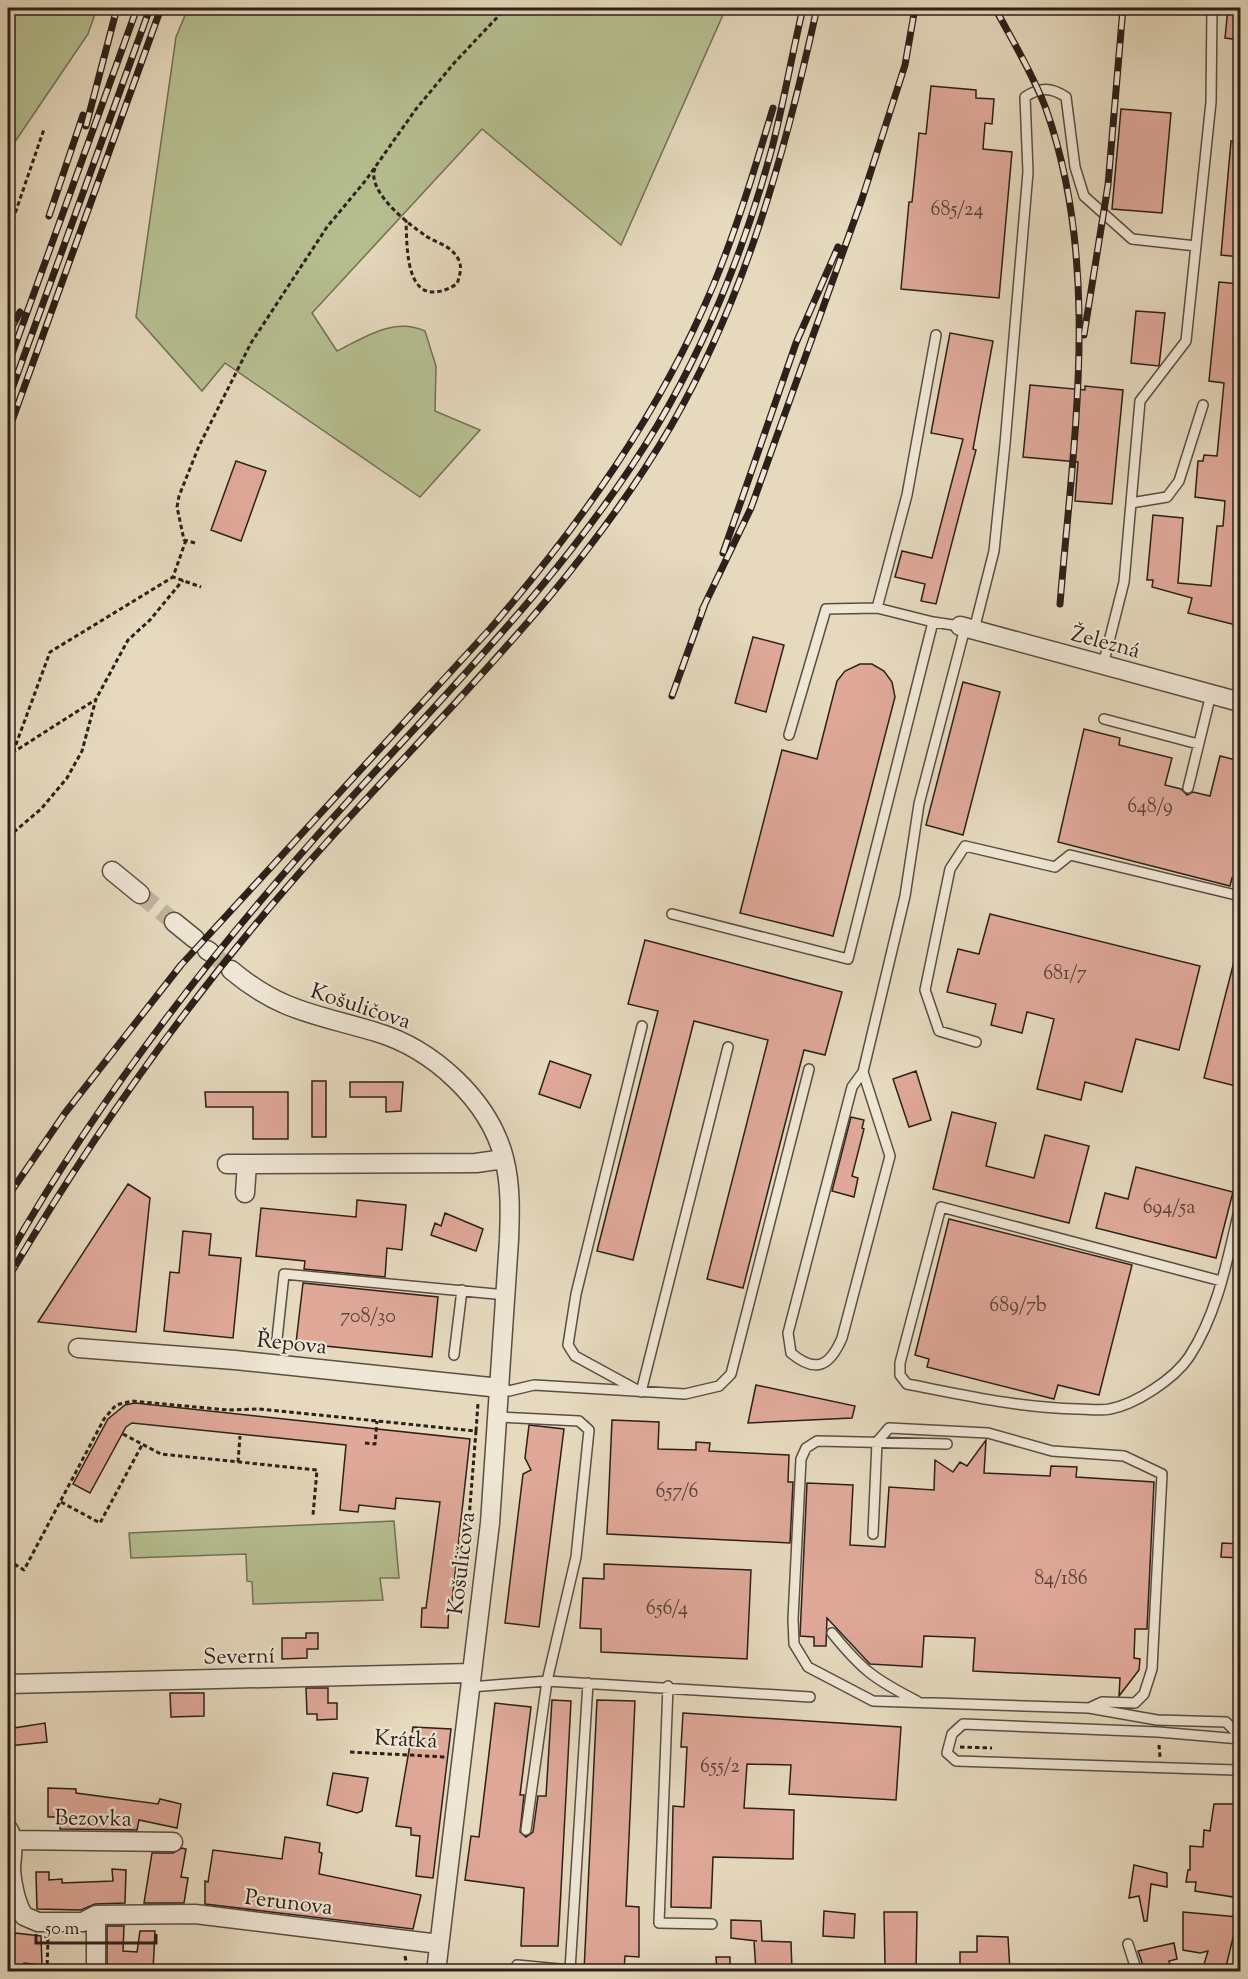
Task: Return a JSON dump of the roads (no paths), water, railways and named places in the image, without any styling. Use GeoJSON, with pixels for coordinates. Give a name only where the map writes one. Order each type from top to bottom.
{"type":"FeatureCollection","features":[{"type":"Feature","properties":{"kind":"street","name":"Železná"},"geometry":{"type":"LineString","coordinates":[[966,628],[1240,702]]}},
{"type":"Feature","properties":{"kind":"street"},"geometry":{"type":"LineString","coordinates":[[112,871],[140,894]]}},
{"type":"Feature","properties":{"kind":"street"},"geometry":{"type":"LineString","coordinates":[[174,922],[204,947]]}},
{"type":"Feature","properties":{"kind":"street","name":"Košuličova"},"geometry":{"type":"LineString","coordinates":[[231,970],[252,988],[280,1004],[375,1031],[420,1050],[459,1085],[482,1111],[497,1136],[504,1159],[510,1207],[490,1523],[436,1971]]}},
{"type":"Feature","properties":{"kind":"street"},"geometry":{"type":"LineString","coordinates":[[226,1164],[476,1163],[504,1159]]}},
{"type":"Feature","properties":{"kind":"street"},"geometry":{"type":"LineString","coordinates":[[245,1193],[247,1164]]}},
{"type":"Feature","properties":{"kind":"street","name":"Řepova"},"geometry":{"type":"LineString","coordinates":[[78,1348],[214,1358],[500,1388]]}},
{"type":"Feature","properties":{"kind":"street","name":"Severní"},"geometry":{"type":"LineString","coordinates":[[8,1684],[471,1680]]}},
{"type":"Feature","properties":{"kind":"street","name":"Perunova"},"geometry":{"type":"LineString","coordinates":[[10,1834],[9,1871],[17,1900],[24,1916],[38,1922],[83,1922],[96,1915],[195,1914],[439,1944]]}},
{"type":"Feature","properties":{"kind":"street","name":"Bezovka"},"geometry":{"type":"LineString","coordinates":[[10,1834],[173,1842]]}},
{"type":"Feature","properties":{"kind":"street"},"geometry":{"type":"LineString","coordinates":[[96,1915],[96,1971]]}},
{"type":"Feature","properties":{"kind":"lane"},"geometry":{"type":"LineString","coordinates":[[1102,665],[1124,582],[1140,401],[1186,341],[1211,102],[1212,8]]}},
{"type":"Feature","properties":{"kind":"lane"},"geometry":{"type":"LineString","coordinates":[[863,1072],[890,1156],[842,1338],[834,1356],[822,1364],[804,1363],[791,1353],[788,1333],[852,1087],[863,1072],[905,896],[919,804],[966,628],[994,551],[1028,171],[1025,97],[1036,90],[1054,89],[1066,97],[1075,167],[1084,196],[1103,215],[1132,239],[1196,246]]}},
{"type":"Feature","properties":{"kind":"lane"},"geometry":{"type":"LineString","coordinates":[[877,608],[908,495],[936,335]]}},
{"type":"Feature","properties":{"kind":"lane"},"geometry":{"type":"LineString","coordinates":[[1131,503],[1167,497],[1179,481],[1203,405]]}},
{"type":"Feature","properties":{"kind":"lane"},"geometry":{"type":"LineString","coordinates":[[789,735],[826,609],[877,608],[966,628]]}},
{"type":"Feature","properties":{"kind":"lane"},"geometry":{"type":"LineString","coordinates":[[672,914],[848,959],[933,621]]}},
{"type":"Feature","properties":{"kind":"lane"},"geometry":{"type":"LineString","coordinates":[[1188,788],[1211,694]]}},
{"type":"Feature","properties":{"kind":"lane"},"geometry":{"type":"LineString","coordinates":[[1104,719],[1198,744]]}},
{"type":"Feature","properties":{"kind":"lane"},"geometry":{"type":"LineString","coordinates":[[976,1042],[939,1031],[925,990],[950,869],[965,846],[1055,867],[1070,855],[1240,896]]}},
{"type":"Feature","properties":{"kind":"lane"},"geometry":{"type":"LineString","coordinates":[[641,1392],[575,1356],[568,1345],[576,1294],[642,1026]]}},
{"type":"Feature","properties":{"kind":"lane"},"geometry":{"type":"LineString","coordinates":[[641,1392],[728,1047]]}},
{"type":"Feature","properties":{"kind":"lane"},"geometry":{"type":"LineString","coordinates":[[500,1388],[509,1391],[534,1385],[685,1394],[719,1386],[731,1374],[809,1069]]}},
{"type":"Feature","properties":{"kind":"lane"},"geometry":{"type":"LineString","coordinates":[[1221,1281],[941,1208],[900,1363],[900,1375],[907,1384],[1035,1408],[1110,1409],[1161,1386],[1190,1356],[1221,1281],[1240,1206]]}},
{"type":"Feature","properties":{"kind":"lane"},"geometry":{"type":"LineString","coordinates":[[277,1339],[284,1274],[506,1294]]}},
{"type":"Feature","properties":{"kind":"lane"},"geometry":{"type":"LineString","coordinates":[[454,1355],[462,1290]]}},
{"type":"Feature","properties":{"kind":"lane"},"geometry":{"type":"LineString","coordinates":[[498,1417],[579,1421],[590,1430],[576,1557],[547,1681],[526,1830]]}},
{"type":"Feature","properties":{"kind":"lane"},"geometry":{"type":"LineString","coordinates":[[873,1534],[877,1442],[889,1428],[988,1433],[1052,1452],[1124,1456],[1162,1474],[1152,1669],[1144,1694],[1135,1703],[1102,1702],[1089,1708]]}},
{"type":"Feature","properties":{"kind":"lane"},"geometry":{"type":"LineString","coordinates":[[947,1444],[817,1441],[806,1448],[801,1459],[794,1644],[808,1667],[873,1701],[1089,1708],[1157,1720],[1226,1722],[1240,1738]]}},
{"type":"Feature","properties":{"kind":"lane"},"geometry":{"type":"LineString","coordinates":[[832,1633],[855,1662],[877,1681],[919,1702]]}},
{"type":"Feature","properties":{"kind":"lane"},"geometry":{"type":"LineString","coordinates":[[471,1680],[668,1686],[810,1697]]}},
{"type":"Feature","properties":{"kind":"lane"},"geometry":{"type":"LineString","coordinates":[[517,1965],[570,1970],[588,1683]]}},
{"type":"Feature","properties":{"kind":"lane"},"geometry":{"type":"LineString","coordinates":[[668,1686],[659,1923],[712,1924]]}},
{"type":"Feature","properties":{"kind":"lane"},"geometry":{"type":"LineString","coordinates":[[1235,1770],[956,1761],[947,1753],[952,1734],[963,1724],[1158,1732],[1240,1738]]}},
{"type":"Feature","properties":{"kind":"lane"},"geometry":{"type":"LineString","coordinates":[[1128,1944],[1137,1971]]}},
{"type":"Feature","properties":{"kind":"tunnel"},"geometry":{"type":"LineString","coordinates":[[140,894],[174,922]]}},
{"type":"Feature","properties":{"kind":"tunnel"},"geometry":{"type":"LineString","coordinates":[[210,952],[231,970]]}},
{"type":"Feature","properties":{"kind":"railway"},"geometry":{"type":"LineString","coordinates":[[86,126],[117,8]]}},
{"type":"Feature","properties":{"kind":"railway"},"geometry":{"type":"LineString","coordinates":[[8,365],[137,8]]}},
{"type":"Feature","properties":{"kind":"railway"},"geometry":{"type":"LineString","coordinates":[[8,400],[150,8]]}},
{"type":"Feature","properties":{"kind":"railway"},"geometry":{"type":"LineString","coordinates":[[8,432],[161,8]]}},
{"type":"Feature","properties":{"kind":"railway"},"geometry":{"type":"LineString","coordinates":[[8,1257],[76,1146],[150,1040],[190,988],[272,887],[496,640],[539,589],[581,537],[657,426],[693,360],[738,255],[772,148],[803,8]]}},
{"type":"Feature","properties":{"kind":"railway"},"geometry":{"type":"LineString","coordinates":[[8,1278],[105,1125],[212,978],[289,885],[540,608],[587,550],[631,489],[671,426],[697,377],[742,275],[777,170],[817,8]]}},
{"type":"Feature","properties":{"kind":"railway"},"geometry":{"type":"LineString","coordinates":[[702,610],[751,508],[862,199],[905,65],[915,8]]}},
{"type":"Feature","properties":{"kind":"railway"},"geometry":{"type":"LineString","coordinates":[[995,8],[1029,70],[1046,109],[1063,169],[1074,230],[1079,355],[1076,418],[1060,604]]}},
{"type":"Feature","properties":{"kind":"railway"},"geometry":{"type":"LineString","coordinates":[[1084,335],[1108,185],[1123,8]]}},
{"type":"Feature","properties":{"kind":"railway"},"geometry":{"type":"LineString","coordinates":[[8,1196],[65,1113],[181,965],[490,629],[586,508],[643,423],[692,333],[730,242],[773,108]]}},
{"type":"Feature","properties":{"kind":"railway"},"geometry":{"type":"LineString","coordinates":[[49,216],[83,115]]}},
{"type":"Feature","properties":{"kind":"railway"},"geometry":{"type":"LineString","coordinates":[[723,553],[796,343],[838,247]]}},
{"type":"Feature","properties":{"kind":"railway"},"geometry":{"type":"LineString","coordinates":[[8,334],[20,312]]}},
{"type":"Feature","properties":{"kind":"railway"},"geometry":{"type":"LineString","coordinates":[[672,696],[705,604]]}}]}
